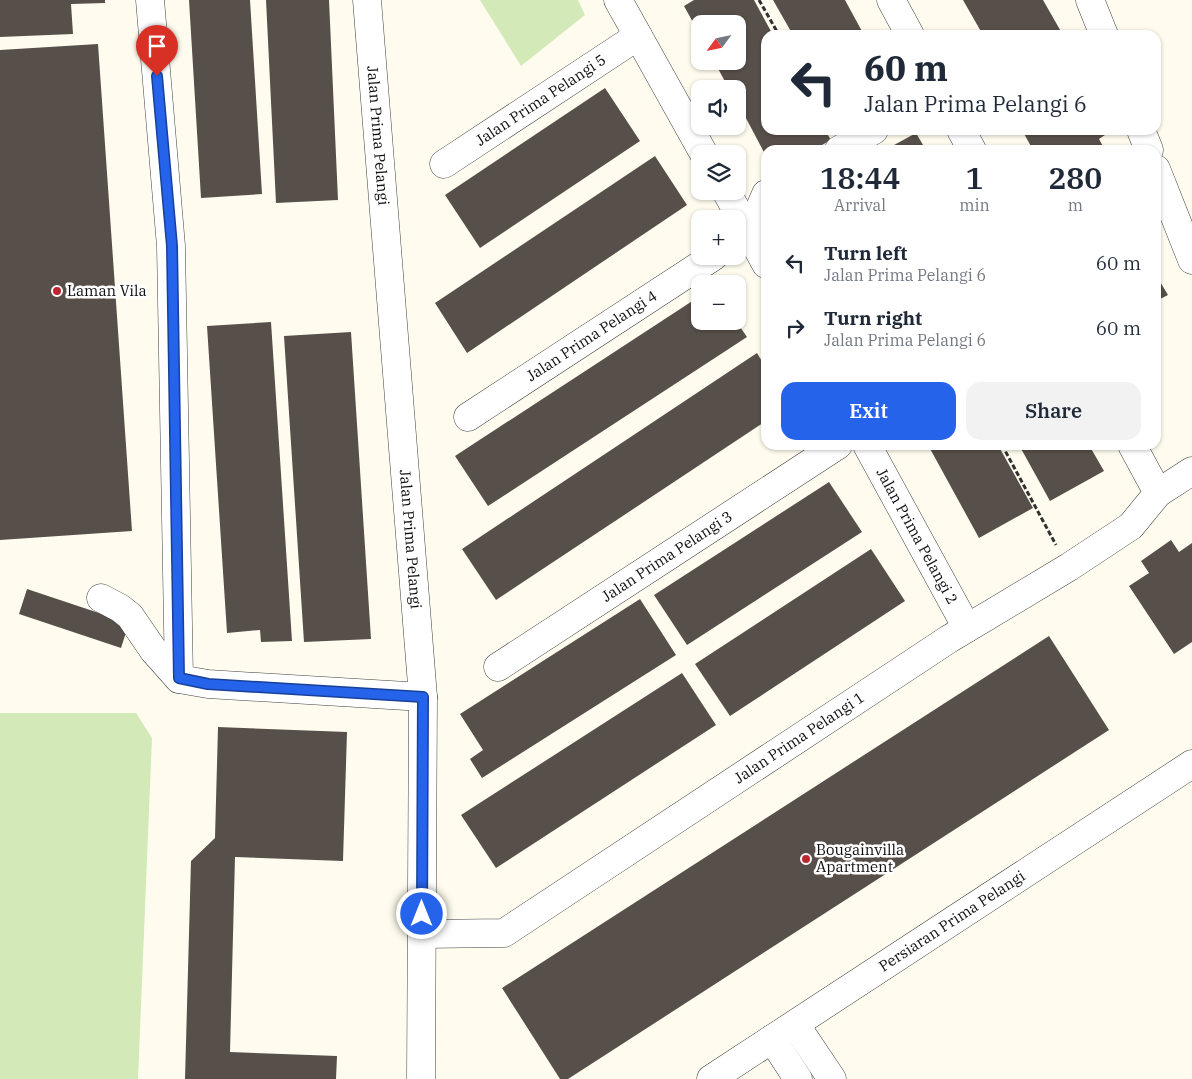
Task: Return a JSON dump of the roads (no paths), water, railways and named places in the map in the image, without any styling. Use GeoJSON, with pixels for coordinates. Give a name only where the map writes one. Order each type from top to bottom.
{"type":"FeatureCollection","features":[{"type":"Feature","properties":{"kind":"street"},"geometry":{"type":"LineString","coordinates":[[150,0],[172,246],[179,678]]}},
{"type":"Feature","properties":{"kind":"street","name":"Jalan Prima Pelangi"},"geometry":{"type":"LineString","coordinates":[[367,0],[423,697],[421,1079]]}},
{"type":"Feature","properties":{"kind":"street"},"geometry":{"type":"LineString","coordinates":[[618,0],[699,145]]}},
{"type":"Feature","properties":{"kind":"street"},"geometry":{"type":"LineString","coordinates":[[891,0],[907,30]]}},
{"type":"Feature","properties":{"kind":"street"},"geometry":{"type":"LineString","coordinates":[[1090,0],[1102,30]]}},
{"type":"Feature","properties":{"kind":"street","name":"Jalan Prima Pelangi 5"},"geometry":{"type":"LineString","coordinates":[[444,164],[638,36]]}},
{"type":"Feature","properties":{"kind":"street"},"geometry":{"type":"LineString","coordinates":[[847,145],[865,135]]}},
{"type":"Feature","properties":{"kind":"street"},"geometry":{"type":"LineString","coordinates":[[1161,182],[1192,260]]}},
{"type":"Feature","properties":{"kind":"street"},"geometry":{"type":"LineString","coordinates":[[746,231],[761,203]]}},
{"type":"Feature","properties":{"kind":"street"},"geometry":{"type":"LineString","coordinates":[[746,241],[761,258]]}},
{"type":"Feature","properties":{"kind":"street","name":"Jalan Prima Pelangi 4"},"geometry":{"type":"LineString","coordinates":[[468,417],[700,265]]}},
{"type":"Feature","properties":{"kind":"street","name":"Jalan Prima Pelangi 3"},"geometry":{"type":"LineString","coordinates":[[498,667],[830,450]]}},
{"type":"Feature","properties":{"kind":"street","name":"Jalan Prima Pelangi 2"},"geometry":{"type":"LineString","coordinates":[[870,450],[966,628]]}},
{"type":"Feature","properties":{"kind":"street"},"geometry":{"type":"LineString","coordinates":[[1135,450],[1158,493]]}},
{"type":"Feature","properties":{"kind":"street","name":"Jalan Prima Pelangi 1"},"geometry":{"type":"LineString","coordinates":[[422,934],[504,933],[966,628],[1069,567],[1131,526],[1158,493],[1192,471]]}},
{"type":"Feature","properties":{"kind":"street"},"geometry":{"type":"LineString","coordinates":[[100,598],[120,608],[130,616],[154,651],[179,678],[208,684],[423,697]]}},
{"type":"Feature","properties":{"kind":"street","name":"Persiaran Prima Pelangi"},"geometry":{"type":"LineString","coordinates":[[711,1079],[1192,764]]}},
{"type":"Feature","properties":{"kind":"street"},"geometry":{"type":"LineString","coordinates":[[795,1024],[832,1079]]}},
{"type":"Feature","properties":{"kind":"street"},"geometry":{"type":"LineString","coordinates":[[772,1039],[798,1079]]}},
{"type":"Feature","properties":{"kind":"place","name":"Laman Vila"},"geometry":{"type":"Point","coordinates":[57,291]}},
{"type":"Feature","properties":{"kind":"place","name":"Bougainvilla Apartment"},"geometry":{"type":"Point","coordinates":[806,859]}}]}
